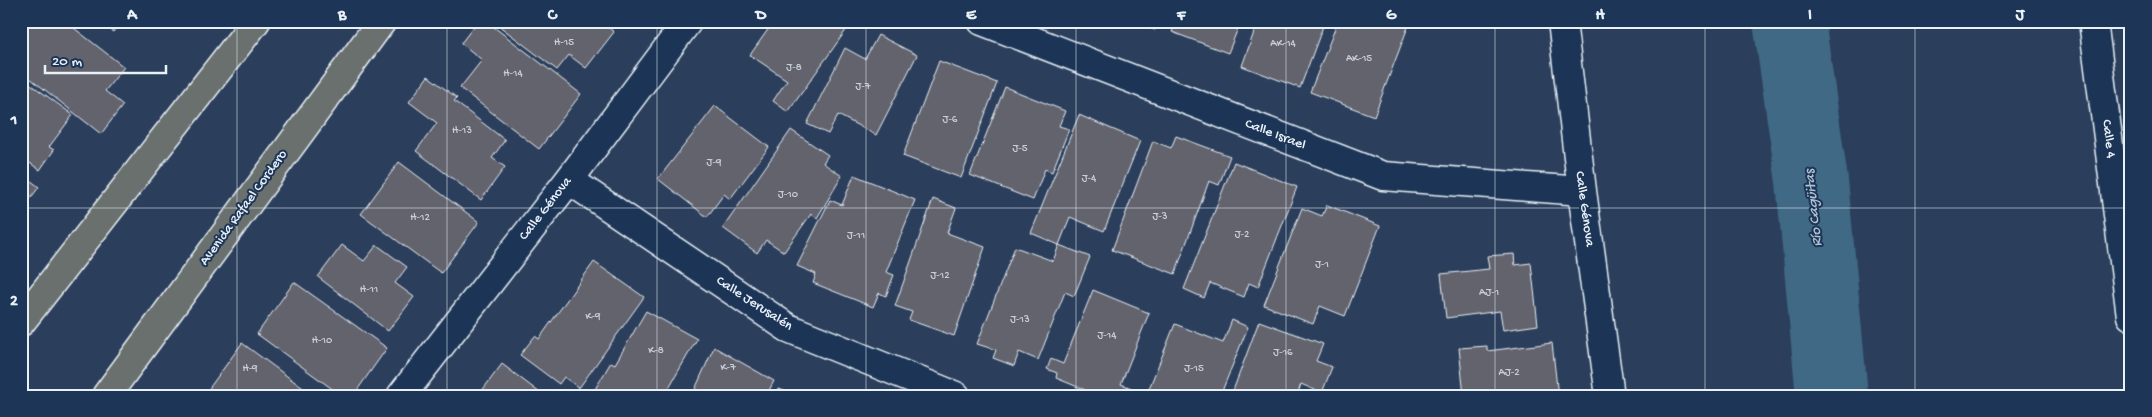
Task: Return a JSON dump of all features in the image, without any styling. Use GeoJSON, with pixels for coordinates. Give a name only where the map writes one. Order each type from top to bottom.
{"type":"FeatureCollection","features":[{"type":"Feature","properties":{"kind":"main road"},"geometry":{"type":"LineString","coordinates":[[21,322],[256,21]]}},
{"type":"Feature","properties":{"kind":"main road","name":"Avenida Rafael Cordero"},"geometry":{"type":"LineString","coordinates":[[106,396],[382,21]]}},
{"type":"Feature","properties":{"kind":"street","name":"Calle Génova"},"geometry":{"type":"LineString","coordinates":[[401,396],[569,180],[688,21]]}},
{"type":"Feature","properties":{"kind":"street","name":"Calle Israel"},"geometry":{"type":"LineString","coordinates":[[982,21],[1383,176],[1582,190]]}},
{"type":"Feature","properties":{"kind":"street","name":"Calle Génova"},"geometry":{"type":"LineString","coordinates":[[1562,21],[1582,190],[1610,396]]}},
{"type":"Feature","properties":{"kind":"street","name":"Calle 4"},"geometry":{"type":"LineString","coordinates":[[2093,21],[2131,316]]}},
{"type":"Feature","properties":{"kind":"street","name":"Calle Jerusalén"},"geometry":{"type":"LineString","coordinates":[[569,180],[788,328],[956,396]]}},
{"type":"Feature","properties":{"kind":"building"},"geometry":{"type":"Polygon","coordinates":[[[21,21],[65,21],[124,67],[105,91],[123,105],[101,134],[21,71],[21,21]]]}},
{"type":"Feature","properties":{"kind":"building"},"geometry":{"type":"Polygon","coordinates":[[[98,21],[121,21],[113,32],[98,21]]]}},
{"type":"Feature","properties":{"kind":"building"},"geometry":{"type":"Polygon","coordinates":[[[478,21],[486,21],[581,94],[539,149],[460,88],[482,60],[461,43],[478,21]]]}},
{"type":"Feature","properties":{"kind":"building"},"geometry":{"type":"Polygon","coordinates":[[[501,21],[600,21],[614,32],[586,68],[569,55],[557,70],[498,25],[501,21]]]}},
{"type":"Feature","properties":{"kind":"building"},"geometry":{"type":"Polygon","coordinates":[[[774,21],[843,21],[849,26],[788,112],[773,101],[787,80],[750,55],[774,21]]]}},
{"type":"Feature","properties":{"kind":"building"},"geometry":{"type":"Polygon","coordinates":[[[1130,21],[1158,21],[1155,30],[1130,21]]]}},
{"type":"Feature","properties":{"kind":"building"},"geometry":{"type":"Polygon","coordinates":[[[1176,21],[1241,21],[1228,53],[1172,32],[1176,21]]]}},
{"type":"Feature","properties":{"kind":"building"},"geometry":{"type":"Polygon","coordinates":[[[1258,21],[1325,21],[1300,88],[1242,66],[1258,21]]]}},
{"type":"Feature","properties":{"kind":"building"},"geometry":{"type":"Polygon","coordinates":[[[1338,21],[1394,21],[1408,27],[1374,116],[1310,92],[1338,21]]]}},
{"type":"Feature","properties":{"kind":"building"},"geometry":{"type":"Polygon","coordinates":[[[878,35],[917,55],[876,135],[838,115],[828,134],[807,124],[845,48],[865,59],[878,35]]]}},
{"type":"Feature","properties":{"kind":"building"},"geometry":{"type":"Polygon","coordinates":[[[939,61],[997,83],[961,178],[903,156],[939,61]]]}},
{"type":"Feature","properties":{"kind":"building"},"geometry":{"type":"Polygon","coordinates":[[[428,76],[457,98],[454,101],[505,140],[492,158],[505,167],[481,200],[416,151],[437,123],[409,102],[428,76]]]}},
{"type":"Feature","properties":{"kind":"building"},"geometry":{"type":"Polygon","coordinates":[[[21,77],[73,115],[49,147],[54,150],[40,170],[21,157],[21,77]]]}},
{"type":"Feature","properties":{"kind":"building"},"geometry":{"type":"Polygon","coordinates":[[[1005,87],[1065,111],[1059,126],[1069,129],[1052,172],[1045,169],[1033,200],[970,175],[1005,87]]]}},
{"type":"Feature","properties":{"kind":"building"},"geometry":{"type":"Polygon","coordinates":[[[715,106],[769,147],[730,199],[724,194],[707,217],[658,179],[715,106]]]}},
{"type":"Feature","properties":{"kind":"building"},"geometry":{"type":"Polygon","coordinates":[[[1079,115],[1140,141],[1104,231],[1070,217],[1059,245],[1031,233],[1079,115]]]}},
{"type":"Feature","properties":{"kind":"building"},"geometry":{"type":"Polygon","coordinates":[[[791,130],[828,155],[823,163],[842,176],[817,218],[811,214],[784,252],[766,240],[757,253],[723,228],[791,130]]]}},
{"type":"Feature","properties":{"kind":"building"},"geometry":{"type":"Polygon","coordinates":[[[1176,136],[1230,156],[1219,185],[1209,181],[1175,274],[1112,250],[1153,141],[1171,148],[1176,136]]]}},
{"type":"Feature","properties":{"kind":"building"},"geometry":{"type":"Polygon","coordinates":[[[399,162],[479,222],[441,273],[361,214],[399,162]]]}},
{"type":"Feature","properties":{"kind":"building"},"geometry":{"type":"Polygon","coordinates":[[[1234,162],[1297,187],[1258,287],[1249,283],[1244,297],[1210,283],[1204,298],[1184,289],[1234,162]]]}},
{"type":"Feature","properties":{"kind":"building"},"geometry":{"type":"Polygon","coordinates":[[[21,173],[39,187],[21,211],[21,173]]]}},
{"type":"Feature","properties":{"kind":"building"},"geometry":{"type":"Polygon","coordinates":[[[854,175],[915,200],[886,272],[894,275],[886,296],[879,293],[873,307],[813,283],[816,274],[797,266],[830,200],[842,205],[854,175]]]}},
{"type":"Feature","properties":{"kind":"building"},"geometry":{"type":"Polygon","coordinates":[[[933,199],[956,208],[947,233],[985,247],[954,336],[909,320],[912,312],[895,306],[933,199]]]}},
{"type":"Feature","properties":{"kind":"building"},"geometry":{"type":"Polygon","coordinates":[[[1327,205],[1380,226],[1345,316],[1320,306],[1313,324],[1264,305],[1302,208],[1322,216],[1327,205]]]}},
{"type":"Feature","properties":{"kind":"building"},"geometry":{"type":"Polygon","coordinates":[[[342,245],[364,261],[377,245],[407,267],[395,283],[414,297],[388,331],[318,277],[342,245]]]}},
{"type":"Feature","properties":{"kind":"building"},"geometry":{"type":"Polygon","coordinates":[[[1059,245],[1090,257],[1074,296],[1065,292],[1038,360],[1019,352],[1014,366],[993,358],[996,350],[977,344],[1015,247],[1053,261],[1059,245]]]}},
{"type":"Feature","properties":{"kind":"building"},"geometry":{"type":"Polygon","coordinates":[[[1514,254],[1515,265],[1531,263],[1538,325],[1503,330],[1500,311],[1446,318],[1441,274],[1489,269],[1487,256],[1514,254]]]}},
{"type":"Feature","properties":{"kind":"building"},"geometry":{"type":"Polygon","coordinates":[[[594,262],[644,297],[579,388],[564,377],[559,384],[520,355],[535,336],[539,339],[594,262]]]}},
{"type":"Feature","properties":{"kind":"building"},"geometry":{"type":"Polygon","coordinates":[[[294,282],[387,348],[353,396],[342,396],[257,334],[294,282]]]}},
{"type":"Feature","properties":{"kind":"building"},"geometry":{"type":"Polygon","coordinates":[[[1093,290],[1149,313],[1121,384],[1134,389],[1131,396],[1100,396],[1056,378],[1057,373],[1047,369],[1051,359],[1063,364],[1093,290]]]}},
{"type":"Feature","properties":{"kind":"building"},"geometry":{"type":"Polygon","coordinates":[[[646,311],[697,339],[664,396],[591,396],[611,362],[615,364],[646,311]]]}},
{"type":"Feature","properties":{"kind":"building"},"geometry":{"type":"Polygon","coordinates":[[[1232,320],[1248,327],[1220,396],[1146,396],[1175,324],[1223,343],[1232,320]]]}},
{"type":"Feature","properties":{"kind":"building"},"geometry":{"type":"Polygon","coordinates":[[[1259,321],[1323,344],[1316,361],[1332,367],[1322,393],[1301,384],[1297,396],[1231,396],[1259,321]]]}},
{"type":"Feature","properties":{"kind":"building"},"geometry":{"type":"Polygon","coordinates":[[[242,343],[314,396],[207,396],[205,394],[242,343]]]}},
{"type":"Feature","properties":{"kind":"building"},"geometry":{"type":"Polygon","coordinates":[[[1552,343],[1558,396],[1464,396],[1459,348],[1487,346],[1487,351],[1552,343]]]}},
{"type":"Feature","properties":{"kind":"building"},"geometry":{"type":"Polygon","coordinates":[[[714,347],[774,381],[766,396],[692,396],[714,347]]]}},
{"type":"Feature","properties":{"kind":"building"},"geometry":{"type":"Polygon","coordinates":[[[502,364],[544,396],[478,396],[502,364]]]}},
{"type":"Feature","properties":{"kind":"building"},"geometry":{"type":"Polygon","coordinates":[[[779,389],[797,396],[776,396],[779,389]]]}},
{"type":"Feature","properties":{"kind":"waterway","name":"Río Cagüitas"},"geometry":{"type":"LineString","coordinates":[[1789,21],[1812,181],[1832,396]]}}]}
